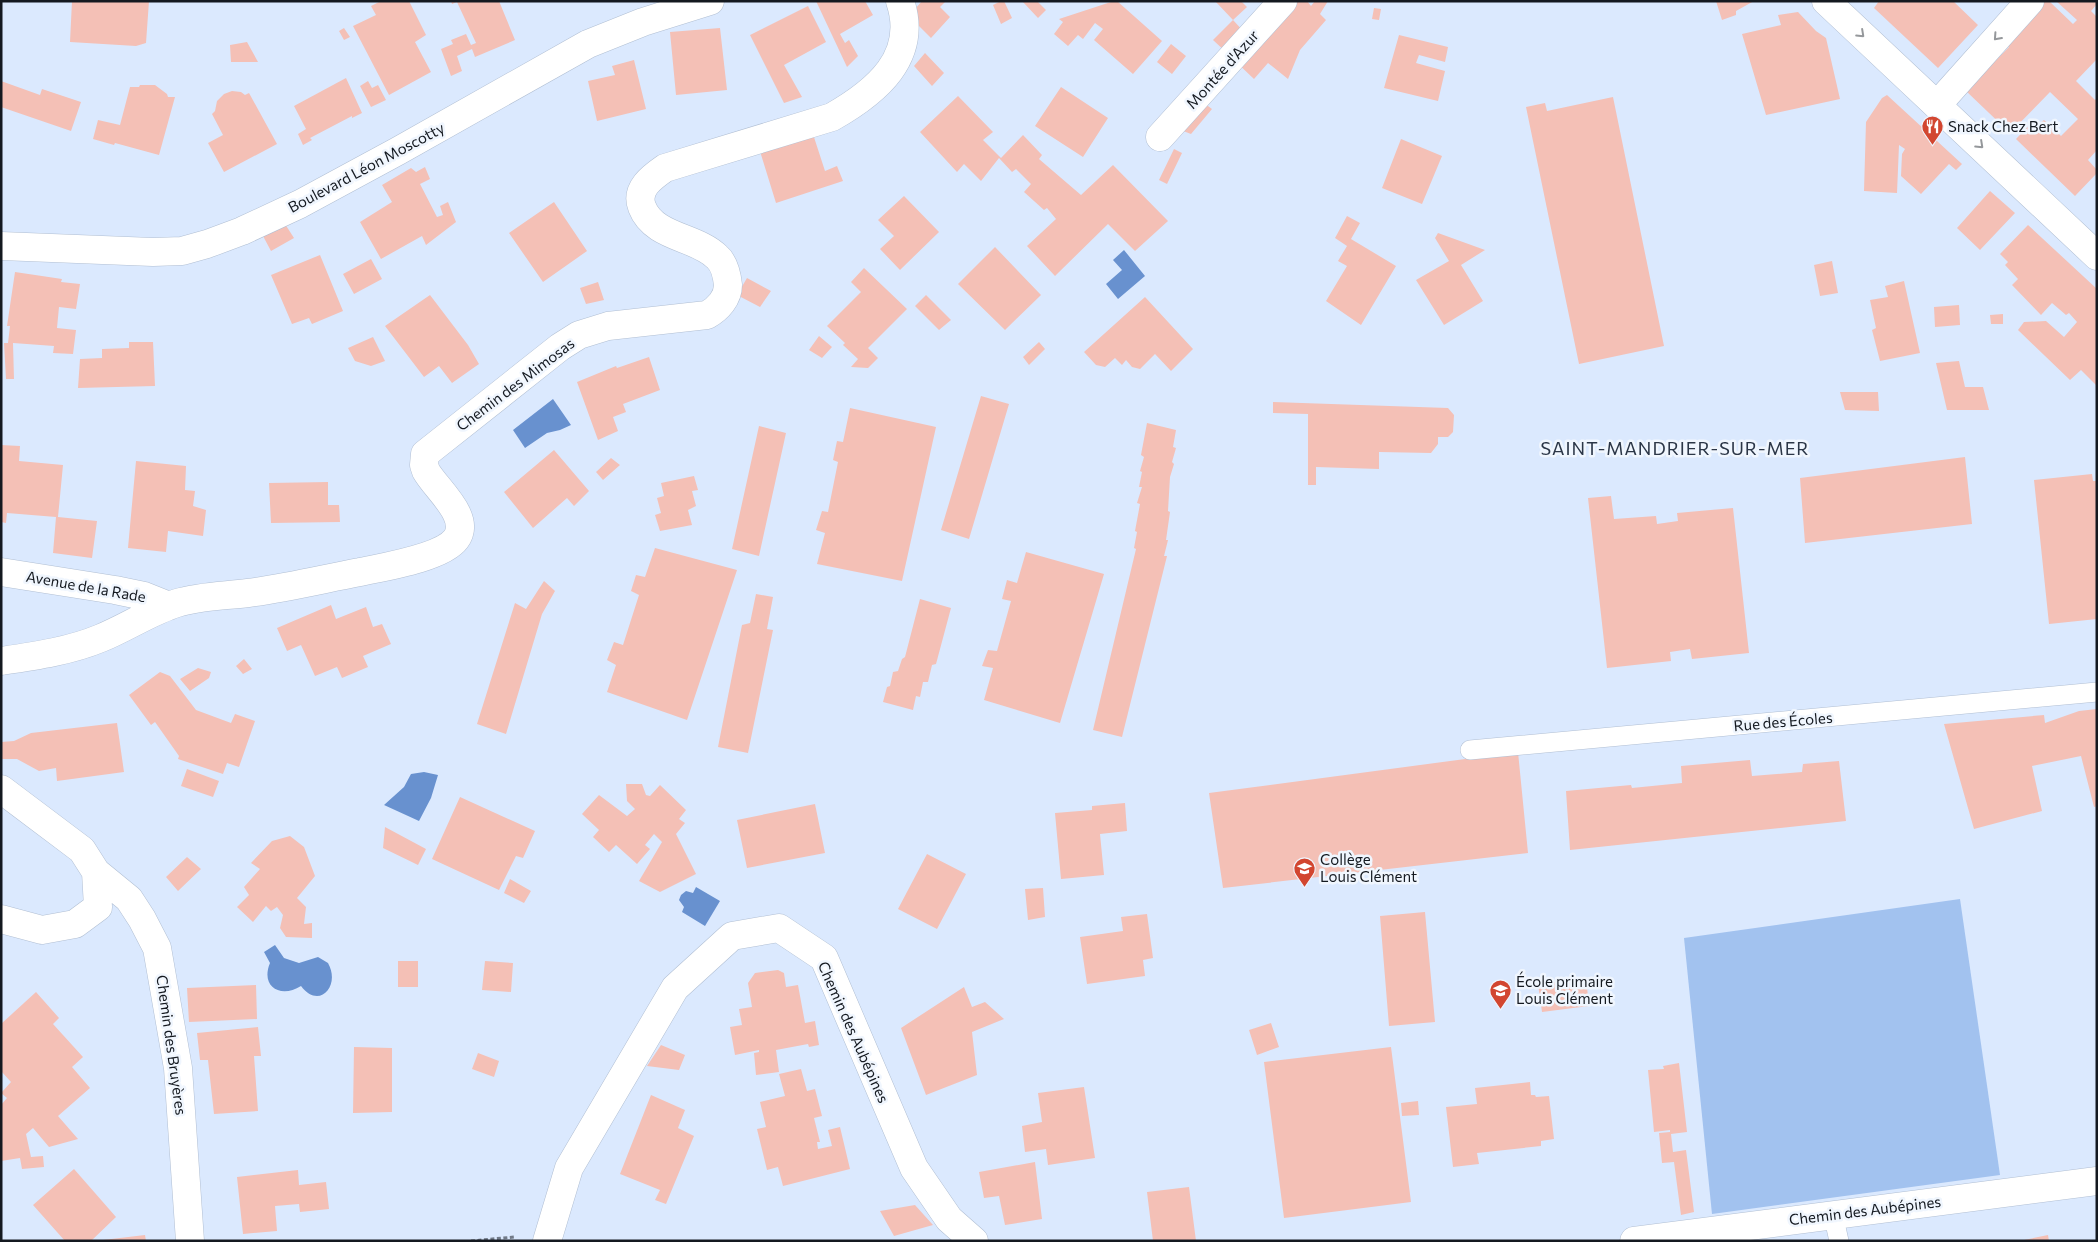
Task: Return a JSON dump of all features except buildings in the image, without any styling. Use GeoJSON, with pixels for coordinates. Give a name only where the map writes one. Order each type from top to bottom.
{"type":"FeatureCollection","features":[{"type":"Feature","properties":{"kind":"street","name":"Boulevard Léon Moscotty"},"geometry":{"type":"LineString","coordinates":[[1,246],[153,252],[182,251],[207,244],[242,231],[300,204],[588,44],[643,22],[710,1]]}},
{"type":"Feature","properties":{"kind":"street","name":"Chemin des Mimosas"},"geometry":{"type":"LineString","coordinates":[[1,661],[72,648],[122,629],[169,606],[208,597],[248,593],[385,567],[425,557],[449,546],[459,533],[460,524],[453,506],[426,471],[424,465],[425,454],[560,347],[579,335],[608,326],[707,315],[715,311],[725,297],[728,281],[722,262],[717,256],[651,222],[641,204],[640,195],[644,186],[665,168],[832,117],[857,103],[875,88],[902,50],[905,16],[900,1]]}},
{"type":"Feature","properties":{"kind":"street","name":"Montée d'Azur"},"geometry":{"type":"LineString","coordinates":[[1160,137],[1283,1]]}},
{"type":"Feature","properties":{"kind":"street"},"geometry":{"type":"LineString","coordinates":[[1826,1],[2097,256]]}},
{"type":"Feature","properties":{"kind":"street"},"geometry":{"type":"LineString","coordinates":[[1937,105],[2030,1]]}},
{"type":"Feature","properties":{"kind":"street","name":"Avenue de la Rade"},"geometry":{"type":"LineString","coordinates":[[1,572],[115,590],[144,596],[169,606]]}},
{"type":"Feature","properties":{"kind":"street"},"geometry":{"type":"LineString","coordinates":[[1,790],[82,850],[96,872],[98,907],[75,924],[42,930],[1,919]]}},
{"type":"Feature","properties":{"kind":"street","name":"Chemin des Bruyères"},"geometry":{"type":"LineString","coordinates":[[96,872],[129,900],[142,919],[157,948],[178,1068],[190,1241]]}},
{"type":"Feature","properties":{"kind":"street","name":"Chemin des Aubépines"},"geometry":{"type":"LineString","coordinates":[[547,1238],[569,1168],[675,988],[732,936],[779,928],[824,958],[914,1168],[949,1219],[974,1241]]}},
{"type":"Feature","properties":{"kind":"street","name":"Chemin des Aubépines"},"geometry":{"type":"LineString","coordinates":[[1640,1240],[2097,1182]]}},
{"type":"Feature","properties":{"kind":"lane","name":"Rue des Écoles"},"geometry":{"type":"LineString","coordinates":[[1470,750],[2097,692]]}},
{"type":"Feature","properties":{"kind":"lane"},"geometry":{"type":"LineString","coordinates":[[1833,1214],[1839,1241]]}},
{"type":"Feature","properties":{"kind":"path"},"geometry":{"type":"LineString","coordinates":[[472,1241],[547,1238]]}},
{"type":"Feature","properties":{"kind":"shaded area"},"geometry":{"type":"Polygon","coordinates":[[[1124,250],[1145,276],[1118,299],[1106,284],[1122,270],[1113,260],[1124,250]]]}},
{"type":"Feature","properties":{"kind":"shaded area"},"geometry":{"type":"Polygon","coordinates":[[[553,399],[571,425],[547,433],[525,448],[513,430],[553,399]]]}},
{"type":"Feature","properties":{"kind":"shaded area"},"geometry":{"type":"Polygon","coordinates":[[[424,772],[438,775],[431,798],[419,821],[384,805],[404,787],[411,774],[424,772]]]}},
{"type":"Feature","properties":{"kind":"shaded area"},"geometry":{"type":"Polygon","coordinates":[[[696,887],[720,901],[705,926],[682,912],[684,907],[679,900],[686,891],[693,893],[696,887]]]}},
{"type":"Feature","properties":{"kind":"shaded area"},"geometry":{"type":"Polygon","coordinates":[[[1960,899],[2000,1175],[1712,1214],[1684,938],[1960,899]]]}},
{"type":"Feature","properties":{"kind":"shaded area"},"geometry":{"type":"Polygon","coordinates":[[[275,945],[284,958],[299,963],[318,957],[328,963],[332,980],[326,992],[315,996],[308,993],[301,986],[294,990],[286,991],[274,988],[268,979],[270,963],[264,952],[275,945]]]}},
{"type":"Feature","properties":{"kind":"place","name":"Snack Chez Bert"},"geometry":{"type":"Point","coordinates":[1932,145]}},
{"type":"Feature","properties":{"kind":"place","name":"Collège Louis Clément"},"geometry":{"type":"Point","coordinates":[1304,887]}},
{"type":"Feature","properties":{"kind":"place","name":"École primaire Louis Clément"},"geometry":{"type":"Point","coordinates":[1500,1009]}},
{"type":"Feature","properties":{"kind":"district","name":"SAINT-MANDRIER-SUR-MER"},"geometry":{"type":"Point","coordinates":[1675,448]}}]}
